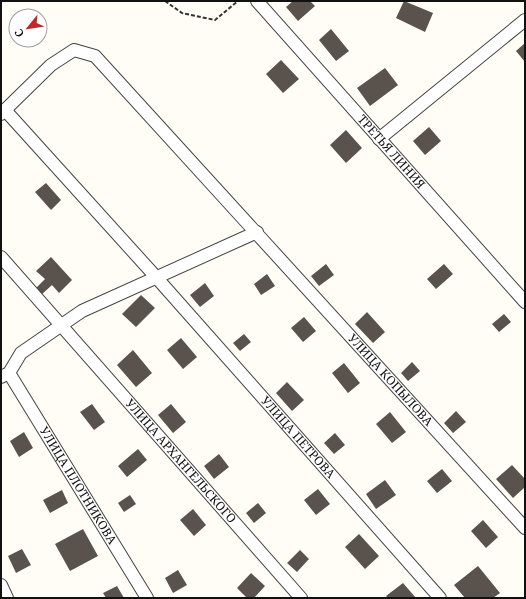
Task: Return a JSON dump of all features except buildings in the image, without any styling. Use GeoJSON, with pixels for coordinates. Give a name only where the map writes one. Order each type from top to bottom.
{"type":"FeatureCollection","features":[{"type":"Feature","properties":{"kind":"street","name":"ТРЕТЬЯ ЛИНИЯ"},"geometry":{"type":"LineString","coordinates":[[257,1],[525,302]]}},
{"type":"Feature","properties":{"kind":"street"},"geometry":{"type":"LineString","coordinates":[[379,139],[525,20]]}},
{"type":"Feature","properties":{"kind":"street","name":"УЛИЦА КОПЫЛОВА"},"geometry":{"type":"LineString","coordinates":[[3,112],[51,65],[74,50],[95,56],[257,232],[525,528]]}},
{"type":"Feature","properties":{"kind":"street","name":"УЛИЦА ПЕТРОВА"},"geometry":{"type":"LineString","coordinates":[[3,112],[156,277],[440,598]]}},
{"type":"Feature","properties":{"kind":"street"},"geometry":{"type":"LineString","coordinates":[[5,375],[21,353],[82,311],[257,232]]}},
{"type":"Feature","properties":{"kind":"street","name":"УЛИЦА АРХАНГЕЛЬСКОГО"},"geometry":{"type":"LineString","coordinates":[[1,258],[301,598]]}},
{"type":"Feature","properties":{"kind":"street","name":"УЛИЦА ПЛОТНИКОВА"},"geometry":{"type":"LineString","coordinates":[[5,375],[147,598]]}},
{"type":"Feature","properties":{"kind":"street"},"geometry":{"type":"LineString","coordinates":[[1,585],[7,598]]}},
{"type":"Feature","properties":{"kind":"path"},"geometry":{"type":"LineString","coordinates":[[166,1],[182,13],[214,20],[238,1]]}}]}
